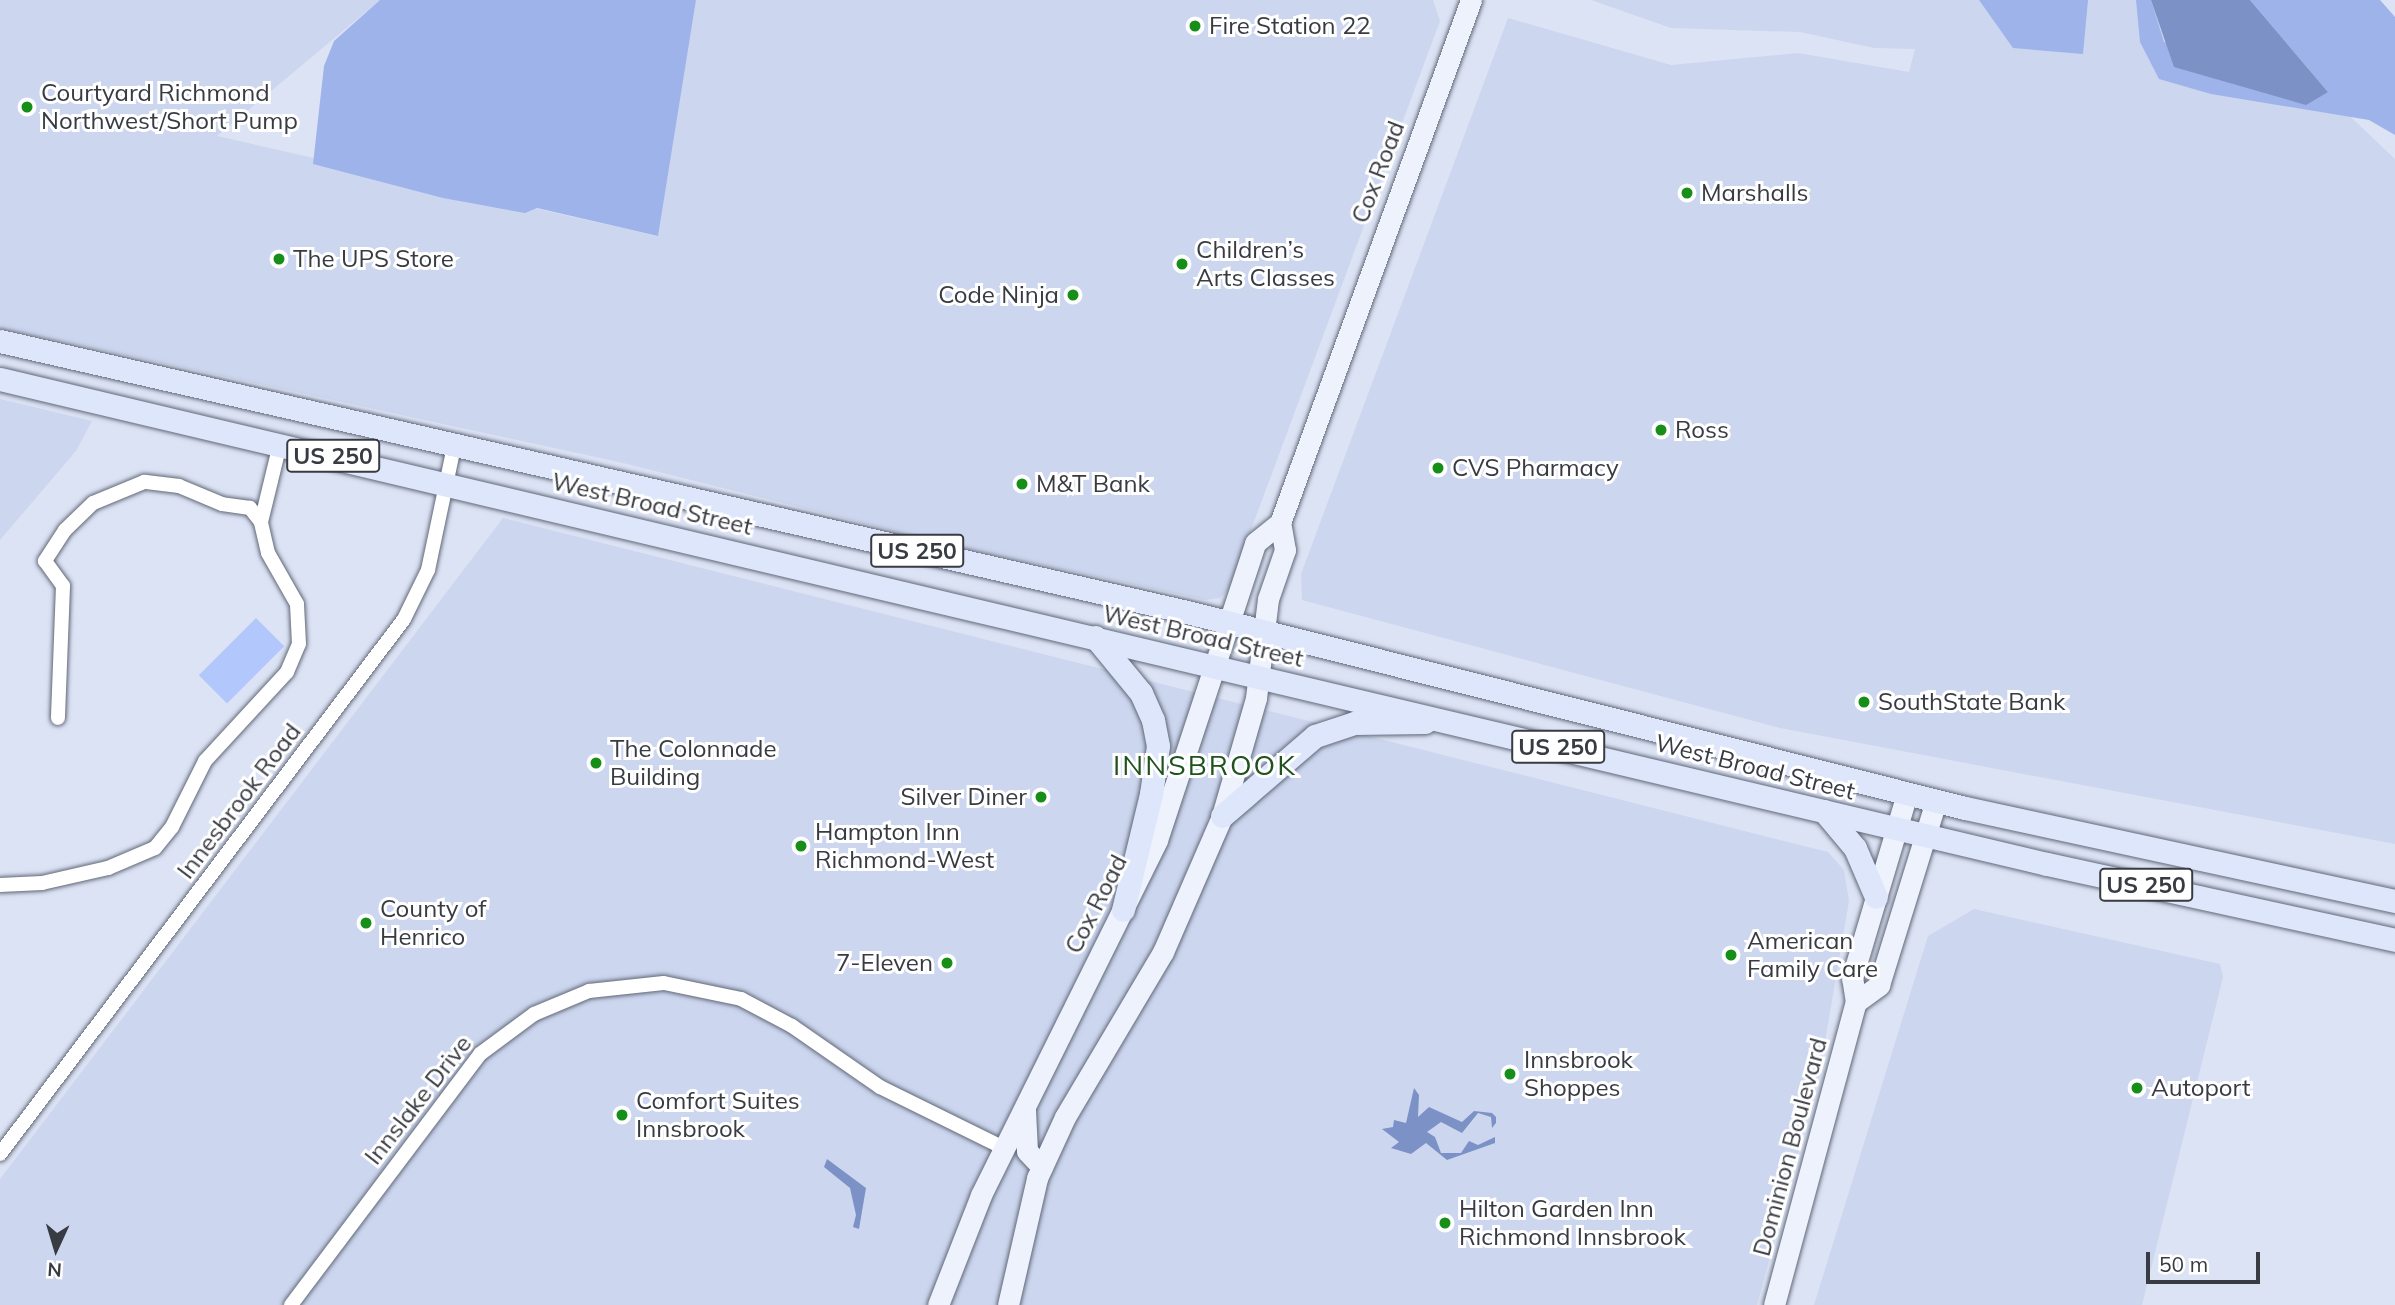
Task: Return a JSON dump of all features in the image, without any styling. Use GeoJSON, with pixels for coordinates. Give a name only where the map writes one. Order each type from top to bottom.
{"type":"FeatureCollection","features":[{"type":"Feature","properties":{"kind":"main road","name":"Cox Road"},"geometry":{"type":"LineString","coordinates":[[1008,1305],[1032,1196],[1042,1167],[1065,1116],[1163,952],[1222,816],[1260,676],[1268,599],[1285,550],[1280,523],[1471,0]]}},
{"type":"Feature","properties":{"kind":"main road","name":"West Broad Street"},"geometry":{"type":"LineString","coordinates":[[0,341],[1228,622],[1936,801],[2395,901]]}},
{"type":"Feature","properties":{"kind":"main road","name":"West Broad Street"},"geometry":{"type":"LineString","coordinates":[[0,379],[1924,835],[2395,940]]}},
{"type":"Feature","properties":{"kind":"main road","name":"Cox Road"},"geometry":{"type":"LineString","coordinates":[[938,1305],[957,1251],[1004,1148],[1167,816],[1255,542],[1280,523]]}},
{"type":"Feature","properties":{"kind":"main road"},"geometry":{"type":"LineString","coordinates":[[1095,638],[1141,693],[1153,720],[1158,746],[1151,794],[1123,910]]}},
{"type":"Feature","properties":{"kind":"main road"},"geometry":{"type":"LineString","coordinates":[[1222,816],[1288,755],[1330,730],[1354,723],[1407,726],[1442,719]]}},
{"type":"Feature","properties":{"kind":"main road","name":"Dominion Boulevard"},"geometry":{"type":"LineString","coordinates":[[1774,1305],[1856,1002],[1852,978],[1907,794]]}},
{"type":"Feature","properties":{"kind":"main road"},"geometry":{"type":"LineString","coordinates":[[1856,1002],[1878,985],[1936,801]]}},
{"type":"Feature","properties":{"kind":"main road"},"geometry":{"type":"LineString","coordinates":[[1824,811],[1855,848],[1876,897]]}},
{"type":"Feature","properties":{"kind":"main road"},"geometry":{"type":"LineString","coordinates":[[1025,1104],[1027,1151],[1042,1167]]}},
{"type":"Feature","properties":{"kind":"main road"},"geometry":{"type":"LineString","coordinates":[[1004,1148],[1017,1161],[1032,1196]]}},
{"type":"Feature","properties":{"kind":"street"},"geometry":{"type":"LineString","coordinates":[[0,885],[42,883],[108,868],[155,848],[172,827],[205,761],[287,672],[299,644],[299,618],[292,591],[268,553],[261,522],[280,444]]}},
{"type":"Feature","properties":{"kind":"street","name":"Innesbrook Road"},"geometry":{"type":"LineString","coordinates":[[0,1153],[404,620],[426,578],[454,447]]}},
{"type":"Feature","properties":{"kind":"street"},"geometry":{"type":"LineString","coordinates":[[58,718],[64,586],[45,561],[65,530],[93,503],[144,482],[179,486],[222,505],[243,505],[261,522]]}},
{"type":"Feature","properties":{"kind":"street","name":"Innslake Drive"},"geometry":{"type":"LineString","coordinates":[[291,1305],[480,1054],[534,1014],[601,988],[664,983],[741,999],[792,1026],[880,1087],[1004,1148]]}},
{"type":"Feature","properties":{"kind":"shaded area"},"geometry":{"type":"Polygon","coordinates":[[[0,0],[380,0],[217,136],[657,236],[696,0],[1433,0],[1440,21],[1229,589],[1220,598],[1205,600],[950,545],[623,463],[0,328],[0,0]]]}},
{"type":"Feature","properties":{"kind":"shaded area"},"geometry":{"type":"Polygon","coordinates":[[[380,0],[696,0],[658,236],[537,208],[525,213],[443,198],[313,164],[324,66],[334,41],[380,0]]]}},
{"type":"Feature","properties":{"kind":"shaded area"},"geometry":{"type":"Polygon","coordinates":[[[1591,0],[2210,0],[2238,10],[2395,159],[2395,844],[1780,728],[1302,600],[1301,574],[1508,18],[1671,65],[1798,53],[1909,72],[1915,49],[1874,48],[1800,32],[1671,28],[1591,0]]]}},
{"type":"Feature","properties":{"kind":"shaded area"},"geometry":{"type":"Polygon","coordinates":[[[1979,0],[2088,0],[2083,54],[2013,48],[1979,0]]]}},
{"type":"Feature","properties":{"kind":"shaded area"},"geometry":{"type":"Polygon","coordinates":[[[2136,0],[2151,0],[2164,42],[2328,92],[2250,0],[2380,0],[2395,17],[2395,135],[2369,120],[2211,94],[2159,79],[2140,42],[2136,0]]]}},
{"type":"Feature","properties":{"kind":"shaded area"},"geometry":{"type":"Polygon","coordinates":[[[2151,0],[2250,0],[2328,92],[2306,105],[2174,67],[2151,0]]]}},
{"type":"Feature","properties":{"kind":"shaded area"},"geometry":{"type":"Polygon","coordinates":[[[0,399],[92,421],[76,451],[0,540],[0,399]]]}},
{"type":"Feature","properties":{"kind":"shaded area"},"geometry":{"type":"Polygon","coordinates":[[[503,518],[1828,852],[1844,870],[1849,901],[1819,1077],[1757,1305],[0,1305],[0,1179],[503,518]]]}},
{"type":"Feature","properties":{"kind":"shaded area"},"geometry":{"type":"Polygon","coordinates":[[[256,618],[284,646],[227,704],[199,675],[256,618]]]}},
{"type":"Feature","properties":{"kind":"shaded area"},"geometry":{"type":"Polygon","coordinates":[[[1974,909],[2220,964],[2223,977],[2142,1305],[1814,1305],[1928,936],[1974,909]]]}},
{"type":"Feature","properties":{"kind":"shaded area"},"geometry":{"type":"Polygon","coordinates":[[[1414,1088],[1419,1095],[1418,1117],[1429,1107],[1462,1122],[1474,1111],[1492,1113],[1496,1117],[1492,1128],[1491,1117],[1478,1113],[1462,1133],[1441,1122],[1427,1132],[1435,1137],[1441,1153],[1461,1153],[1469,1141],[1478,1145],[1495,1137],[1495,1143],[1447,1160],[1426,1143],[1411,1154],[1391,1148],[1399,1142],[1382,1129],[1393,1127],[1394,1120],[1406,1123],[1414,1088]]]}},
{"type":"Feature","properties":{"kind":"shaded area"},"geometry":{"type":"Polygon","coordinates":[[[827,1159],[866,1188],[859,1229],[853,1227],[856,1215],[850,1188],[824,1167],[827,1159]]]}},
{"type":"Feature","properties":{"kind":"place","name":"Fire Station 22"},"geometry":{"type":"Point","coordinates":[1195,26]}},
{"type":"Feature","properties":{"kind":"place","name":"Courtyard Richmond Northwest/Short Pump"},"geometry":{"type":"Point","coordinates":[27,107]}},
{"type":"Feature","properties":{"kind":"place","name":"Marshalls"},"geometry":{"type":"Point","coordinates":[1687,193]}},
{"type":"Feature","properties":{"kind":"place","name":"The UPS Store"},"geometry":{"type":"Point","coordinates":[279,259]}},
{"type":"Feature","properties":{"kind":"place","name":"Children’s Arts Classes"},"geometry":{"type":"Point","coordinates":[1182,264]}},
{"type":"Feature","properties":{"kind":"place","name":"Code Ninja"},"geometry":{"type":"Point","coordinates":[1073,295]}},
{"type":"Feature","properties":{"kind":"place","name":"Ross"},"geometry":{"type":"Point","coordinates":[1661,430]}},
{"type":"Feature","properties":{"kind":"place","name":"CVS Pharmacy"},"geometry":{"type":"Point","coordinates":[1438,468]}},
{"type":"Feature","properties":{"kind":"place","name":"M&T Bank"},"geometry":{"type":"Point","coordinates":[1022,484]}},
{"type":"Feature","properties":{"kind":"place","name":"SouthState Bank"},"geometry":{"type":"Point","coordinates":[1864,702]}},
{"type":"Feature","properties":{"kind":"place","name":"The Colonnade Building"},"geometry":{"type":"Point","coordinates":[596,763]}},
{"type":"Feature","properties":{"kind":"place","name":"Silver Diner"},"geometry":{"type":"Point","coordinates":[1041,797]}},
{"type":"Feature","properties":{"kind":"place","name":"Hampton Inn Richmond-West"},"geometry":{"type":"Point","coordinates":[801,846]}},
{"type":"Feature","properties":{"kind":"place","name":"County of Henrico"},"geometry":{"type":"Point","coordinates":[366,923]}},
{"type":"Feature","properties":{"kind":"place","name":"American Family Care"},"geometry":{"type":"Point","coordinates":[1731,955]}},
{"type":"Feature","properties":{"kind":"place","name":"7-Eleven"},"geometry":{"type":"Point","coordinates":[947,963]}},
{"type":"Feature","properties":{"kind":"place","name":"Innsbrook Shoppes"},"geometry":{"type":"Point","coordinates":[1510,1074]}},
{"type":"Feature","properties":{"kind":"place","name":"Autoport"},"geometry":{"type":"Point","coordinates":[2137,1088]}},
{"type":"Feature","properties":{"kind":"place","name":"Comfort Suites Innsbrook"},"geometry":{"type":"Point","coordinates":[622,1115]}},
{"type":"Feature","properties":{"kind":"place","name":"Hilton Garden Inn Richmond Innsbrook"},"geometry":{"type":"Point","coordinates":[1445,1223]}},
{"type":"Feature","properties":{"kind":"district","name":"INNSBROOK"},"geometry":{"type":"Point","coordinates":[1205,765]}}]}
